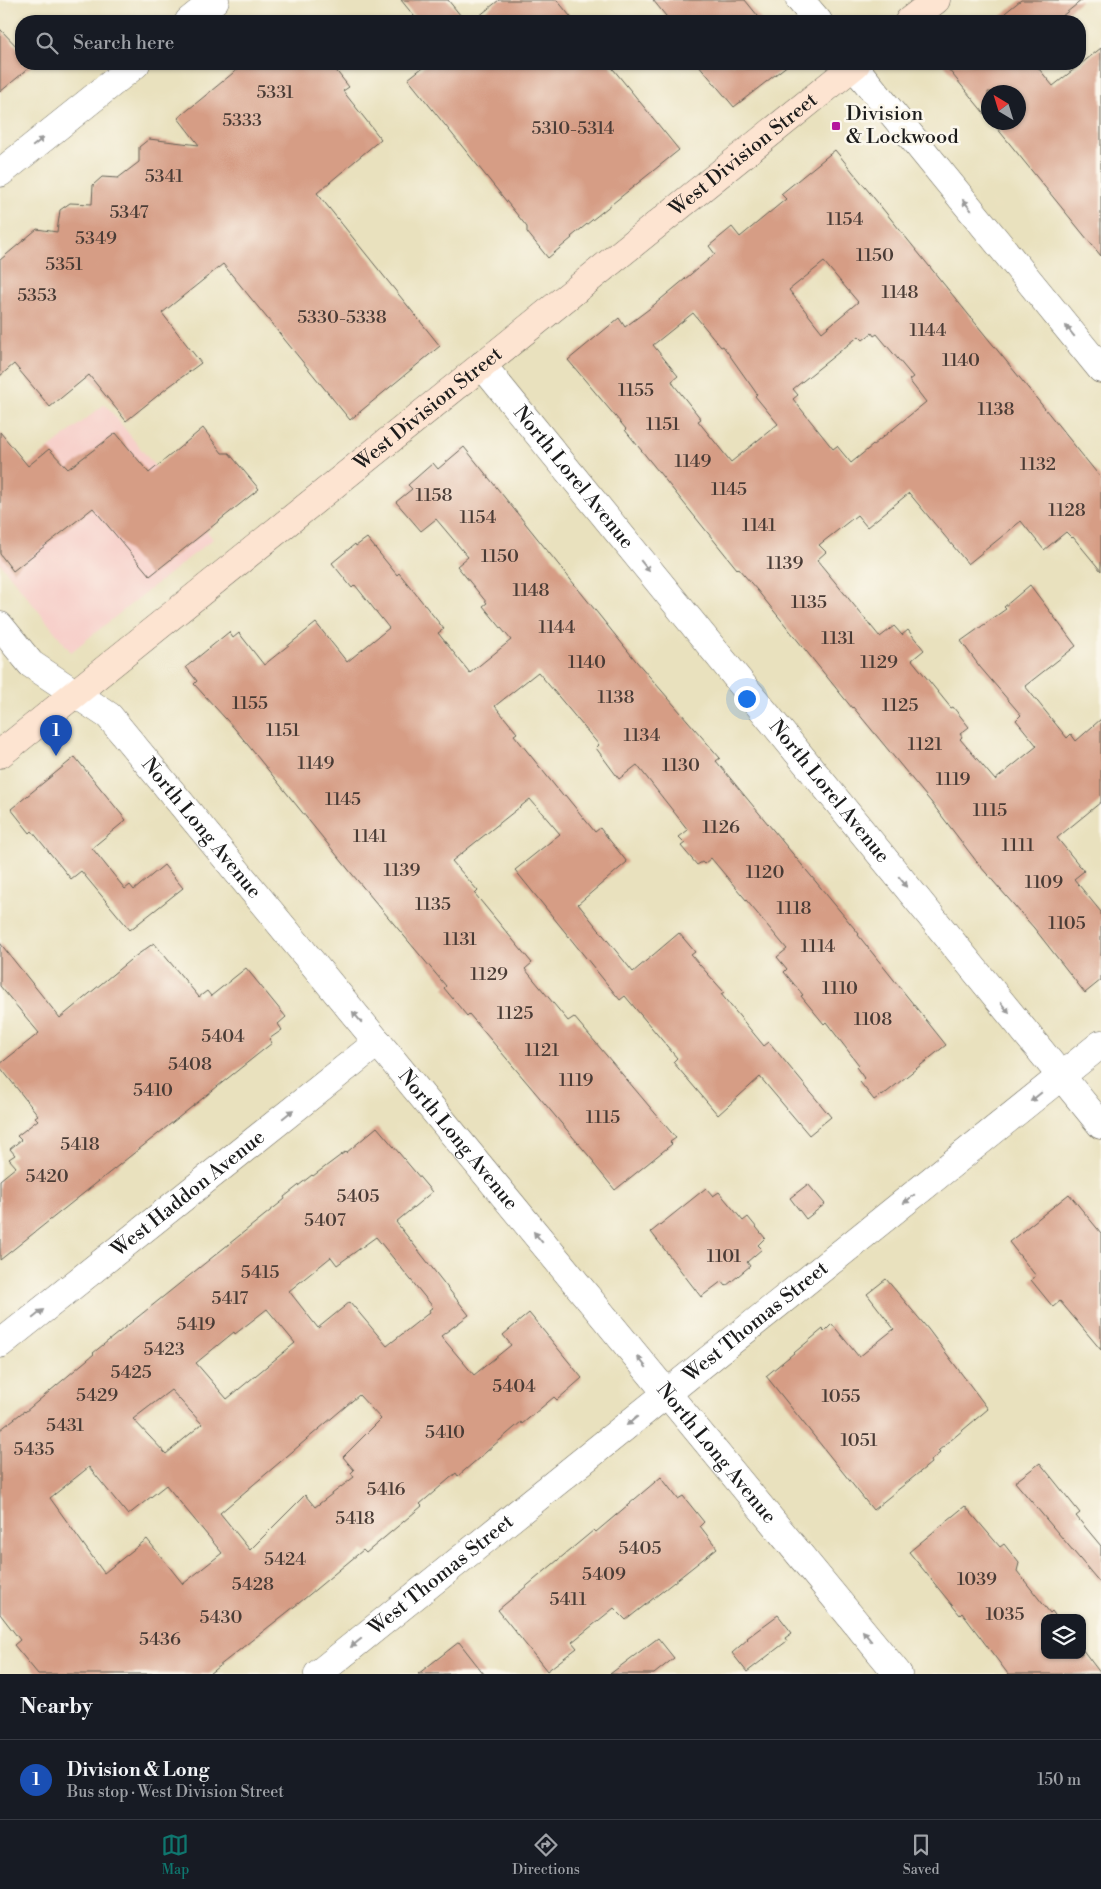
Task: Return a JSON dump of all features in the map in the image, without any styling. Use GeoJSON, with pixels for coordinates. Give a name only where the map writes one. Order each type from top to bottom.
{"type":"FeatureCollection","features":[{"type":"Feature","properties":{"kind":"main road"},"geometry":{"type":"LineString","coordinates":[[917,15],[936,0]]}},
{"type":"Feature","properties":{"kind":"main road","name":"West Division Street"},"geometry":{"type":"LineString","coordinates":[[0,754],[847,70]]}},
{"type":"Feature","properties":{"kind":"street"},"geometry":{"type":"LineString","coordinates":[[196,15],[215,0]]}},
{"type":"Feature","properties":{"kind":"street"},"geometry":{"type":"LineString","coordinates":[[800,0],[813,15]]}},
{"type":"Feature","properties":{"kind":"street"},"geometry":{"type":"LineString","coordinates":[[0,173],[129,70]]}},
{"type":"Feature","properties":{"kind":"street"},"geometry":{"type":"LineString","coordinates":[[859,70],[1101,369]]}},
{"type":"Feature","properties":{"kind":"street","name":"North Lorel Avenue"},"geometry":{"type":"LineString","coordinates":[[482,365],[1101,1126]]}},
{"type":"Feature","properties":{"kind":"street","name":"North Long Avenue"},"geometry":{"type":"LineString","coordinates":[[0,626],[31,664],[109,716],[898,1674]]}},
{"type":"Feature","properties":{"kind":"street","name":"West Haddon Avenue"},"geometry":{"type":"LineString","coordinates":[[0,1344],[378,1042]]}},
{"type":"Feature","properties":{"kind":"street","name":"West Thomas Street"},"geometry":{"type":"LineString","coordinates":[[318,1674],[1101,1044]]}},
{"type":"Feature","properties":{"kind":"shaded area"},"geometry":{"type":"Polygon","coordinates":[[[105,404],[213,539],[71,652],[0,563],[0,487],[105,404]]]}},
{"type":"Feature","properties":{"kind":"building"},"geometry":{"type":"Polygon","coordinates":[[[401,0],[448,0],[460,15],[413,15],[401,0]]]}},
{"type":"Feature","properties":{"kind":"building"},"geometry":{"type":"Polygon","coordinates":[[[499,0],[557,0],[569,15],[480,15],[499,0]]]}},
{"type":"Feature","properties":{"kind":"building"},"geometry":{"type":"Polygon","coordinates":[[[653,0],[745,0],[757,15],[665,15],[653,0]]]}},
{"type":"Feature","properties":{"kind":"building"},"geometry":{"type":"Polygon","coordinates":[[[1021,0],[1082,0],[1063,15],[1002,15],[1021,0]]]}},
{"type":"Feature","properties":{"kind":"building"},"geometry":{"type":"Polygon","coordinates":[[[0,29],[15,45],[15,70],[27,70],[0,92],[0,29]]]}},
{"type":"Feature","properties":{"kind":"building"},"geometry":{"type":"Polygon","coordinates":[[[1101,48],[1101,256],[999,130],[1026,130],[1026,85],[981,85],[981,109],[949,70],[1040,70],[1053,86],[1073,70],[1086,70],[1086,60],[1101,48]]]}},
{"type":"Feature","properties":{"kind":"building"},"geometry":{"type":"Polygon","coordinates":[[[237,70],[336,70],[349,87],[343,91],[381,139],[317,193],[440,346],[350,420],[223,264],[162,313],[201,363],[126,421],[89,375],[50,407],[14,364],[0,376],[0,260],[37,229],[57,232],[60,210],[70,203],[92,204],[93,185],[102,177],[118,178],[139,162],[139,147],[149,139],[199,145],[178,118],[237,70]]]}},
{"type":"Feature","properties":{"kind":"building"},"geometry":{"type":"Polygon","coordinates":[[[419,70],[614,70],[679,150],[571,237],[548,258],[527,232],[527,227],[408,79],[419,70]]]}},
{"type":"Feature","properties":{"kind":"building"},"geometry":{"type":"Polygon","coordinates":[[[703,70],[781,70],[734,107],[703,70]]]}},
{"type":"Feature","properties":{"kind":"building"},"geometry":{"type":"Polygon","coordinates":[[[835,150],[1101,478],[1101,571],[1073,537],[1066,532],[1044,550],[1021,521],[968,564],[909,493],[867,527],[857,515],[819,545],[826,552],[817,560],[880,637],[894,626],[902,635],[908,630],[924,650],[912,660],[969,727],[960,734],[962,737],[960,739],[995,780],[1037,746],[1016,720],[1021,715],[980,667],[961,641],[1006,609],[1004,607],[1030,585],[1076,646],[1025,686],[1067,738],[1071,734],[1076,741],[1101,719],[1101,802],[1057,838],[1084,871],[1074,879],[1101,912],[1101,980],[1085,993],[1034,928],[980,866],[931,802],[757,590],[737,569],[626,429],[568,360],[619,318],[625,327],[649,309],[715,254],[709,246],[732,227],[740,237],[786,199],[781,194],[835,150]],[[824,262],[789,290],[822,332],[858,302],[824,262]],[[693,313],[653,345],[678,376],[672,381],[701,419],[698,421],[731,462],[778,424],[755,396],[757,394],[723,346],[721,347],[693,313]],[[872,333],[863,340],[859,336],[793,389],[798,395],[793,399],[833,449],[837,446],[851,463],[926,402],[909,380],[913,377],[877,334],[874,336],[872,333]]]}},
{"type":"Feature","properties":{"kind":"building"},"geometry":{"type":"Polygon","coordinates":[[[203,428],[222,453],[229,453],[259,489],[150,576],[93,508],[13,571],[0,554],[0,432],[28,466],[49,449],[68,469],[116,433],[149,473],[203,428]]]}},
{"type":"Feature","properties":{"kind":"building"},"geometry":{"type":"Polygon","coordinates":[[[464,447],[636,661],[720,758],[716,761],[859,934],[946,1045],[882,1096],[874,1100],[860,1082],[864,1078],[856,1067],[859,1065],[826,1022],[824,1024],[801,996],[803,995],[784,972],[787,969],[777,957],[787,949],[711,858],[704,864],[702,862],[697,865],[681,846],[685,843],[679,837],[688,830],[637,765],[619,779],[596,748],[599,745],[538,672],[495,706],[517,733],[514,735],[563,796],[565,795],[595,832],[600,828],[627,862],[578,904],[633,972],[679,933],[695,952],[691,955],[724,992],[721,994],[764,1046],[769,1042],[831,1117],[809,1135],[760,1077],[718,1115],[673,1062],[677,1058],[625,996],[620,1000],[515,870],[560,834],[530,799],[452,861],[478,891],[475,894],[532,963],[525,969],[568,1021],[574,1017],[676,1138],[670,1142],[672,1144],[615,1190],[594,1162],[469,1014],[467,1016],[444,988],[446,986],[352,874],[235,729],[194,684],[197,681],[186,667],[229,632],[233,638],[239,633],[264,665],[316,623],[347,662],[389,628],[355,585],[352,588],[332,563],[355,544],[356,546],[367,538],[397,575],[399,573],[444,629],[438,633],[470,673],[511,640],[483,606],[487,603],[457,566],[468,557],[436,519],[421,531],[396,502],[412,489],[408,485],[433,463],[438,469],[464,447]]]}},
{"type":"Feature","properties":{"kind":"building"},"geometry":{"type":"Polygon","coordinates":[[[75,757],[126,820],[92,848],[125,889],[130,885],[134,890],[164,865],[183,888],[130,930],[81,871],[71,879],[32,831],[30,833],[11,809],[75,757]]]}},
{"type":"Feature","properties":{"kind":"building"},"geometry":{"type":"Polygon","coordinates":[[[0,943],[60,1018],[130,960],[154,943],[199,997],[207,991],[211,996],[246,968],[286,1017],[278,1024],[282,1030],[269,1039],[272,1043],[0,1260],[0,1180],[16,1167],[9,1159],[15,1155],[10,1149],[21,1140],[17,1136],[38,1120],[35,1117],[38,1115],[0,1067],[0,1064],[39,1033],[0,986],[0,943]]]}},
{"type":"Feature","properties":{"kind":"building"},"geometry":{"type":"Polygon","coordinates":[[[377,1127],[432,1192],[396,1222],[469,1315],[441,1336],[474,1375],[511,1345],[503,1335],[529,1313],[582,1378],[557,1400],[554,1397],[522,1424],[521,1422],[458,1476],[456,1473],[420,1504],[422,1506],[366,1553],[363,1550],[209,1674],[38,1674],[14,1645],[20,1640],[0,1614],[0,1430],[25,1412],[93,1353],[285,1199],[284,1197],[312,1175],[346,1153],[377,1127]],[[376,1237],[337,1265],[331,1257],[289,1291],[318,1328],[350,1302],[387,1346],[430,1312],[429,1310],[433,1307],[376,1237]],[[267,1309],[235,1334],[234,1332],[196,1363],[227,1399],[295,1343],[267,1309]],[[171,1390],[133,1419],[166,1454],[202,1424],[171,1390]],[[359,1395],[220,1513],[250,1550],[305,1495],[315,1507],[354,1477],[351,1473],[354,1470],[343,1457],[381,1419],[359,1395]],[[89,1467],[50,1498],[104,1573],[147,1539],[183,1584],[222,1553],[166,1485],[128,1515],[89,1467]]]}},
{"type":"Feature","properties":{"kind":"building"},"geometry":{"type":"Polygon","coordinates":[[[808,1184],[825,1204],[806,1219],[790,1198],[808,1184]]]}},
{"type":"Feature","properties":{"kind":"building"},"geometry":{"type":"Polygon","coordinates":[[[706,1188],[713,1196],[719,1192],[743,1221],[748,1217],[765,1238],[758,1245],[762,1249],[747,1262],[750,1266],[726,1286],[722,1281],[701,1297],[651,1232],[706,1188]]]}},
{"type":"Feature","properties":{"kind":"building"},"geometry":{"type":"Polygon","coordinates":[[[1069,1194],[1101,1233],[1101,1350],[1060,1301],[1053,1307],[1031,1280],[1036,1276],[1009,1242],[1069,1194]]]}},
{"type":"Feature","properties":{"kind":"building"},"geometry":{"type":"Polygon","coordinates":[[[886,1279],[928,1329],[988,1409],[938,1451],[940,1453],[930,1461],[931,1463],[873,1510],[766,1376],[823,1329],[824,1332],[832,1324],[859,1357],[894,1329],[867,1294],[886,1279]]]}},
{"type":"Feature","properties":{"kind":"building"},"geometry":{"type":"Polygon","coordinates":[[[1040,1463],[1080,1513],[1076,1516],[1101,1546],[1101,1584],[1015,1482],[1040,1463]]]}},
{"type":"Feature","properties":{"kind":"building"},"geometry":{"type":"Polygon","coordinates":[[[661,1477],[678,1499],[683,1496],[704,1522],[700,1526],[717,1548],[626,1620],[614,1608],[572,1642],[577,1648],[547,1671],[498,1610],[594,1530],[596,1532],[661,1477]]]}},
{"type":"Feature","properties":{"kind":"building"},"geometry":{"type":"Polygon","coordinates":[[[965,1506],[1000,1547],[1004,1544],[1019,1563],[1017,1571],[1050,1613],[1052,1611],[1054,1614],[1041,1614],[1041,1659],[1086,1659],[1086,1654],[1101,1674],[1008,1674],[962,1613],[960,1615],[909,1552],[965,1506]]]}},
{"type":"Feature","properties":{"kind":"building"},"geometry":{"type":"Polygon","coordinates":[[[778,1615],[792,1633],[785,1638],[787,1641],[747,1672],[732,1653],[747,1638],[778,1615]]]}},
{"type":"Feature","properties":{"kind":"building"},"geometry":{"type":"Polygon","coordinates":[[[658,1638],[674,1658],[654,1674],[610,1674],[658,1638]]]}},
{"type":"Feature","properties":{"kind":"building"},"geometry":{"type":"Polygon","coordinates":[[[459,1642],[484,1674],[418,1674],[459,1642]]]}},
{"type":"Feature","properties":{"kind":"place","name":"Division & Lockwood"},"geometry":{"type":"Point","coordinates":[836,126]}},
{"type":"Feature","properties":{"kind":"place","name":"Division & Long"},"geometry":{"type":"Point","coordinates":[56,756]}}]}
